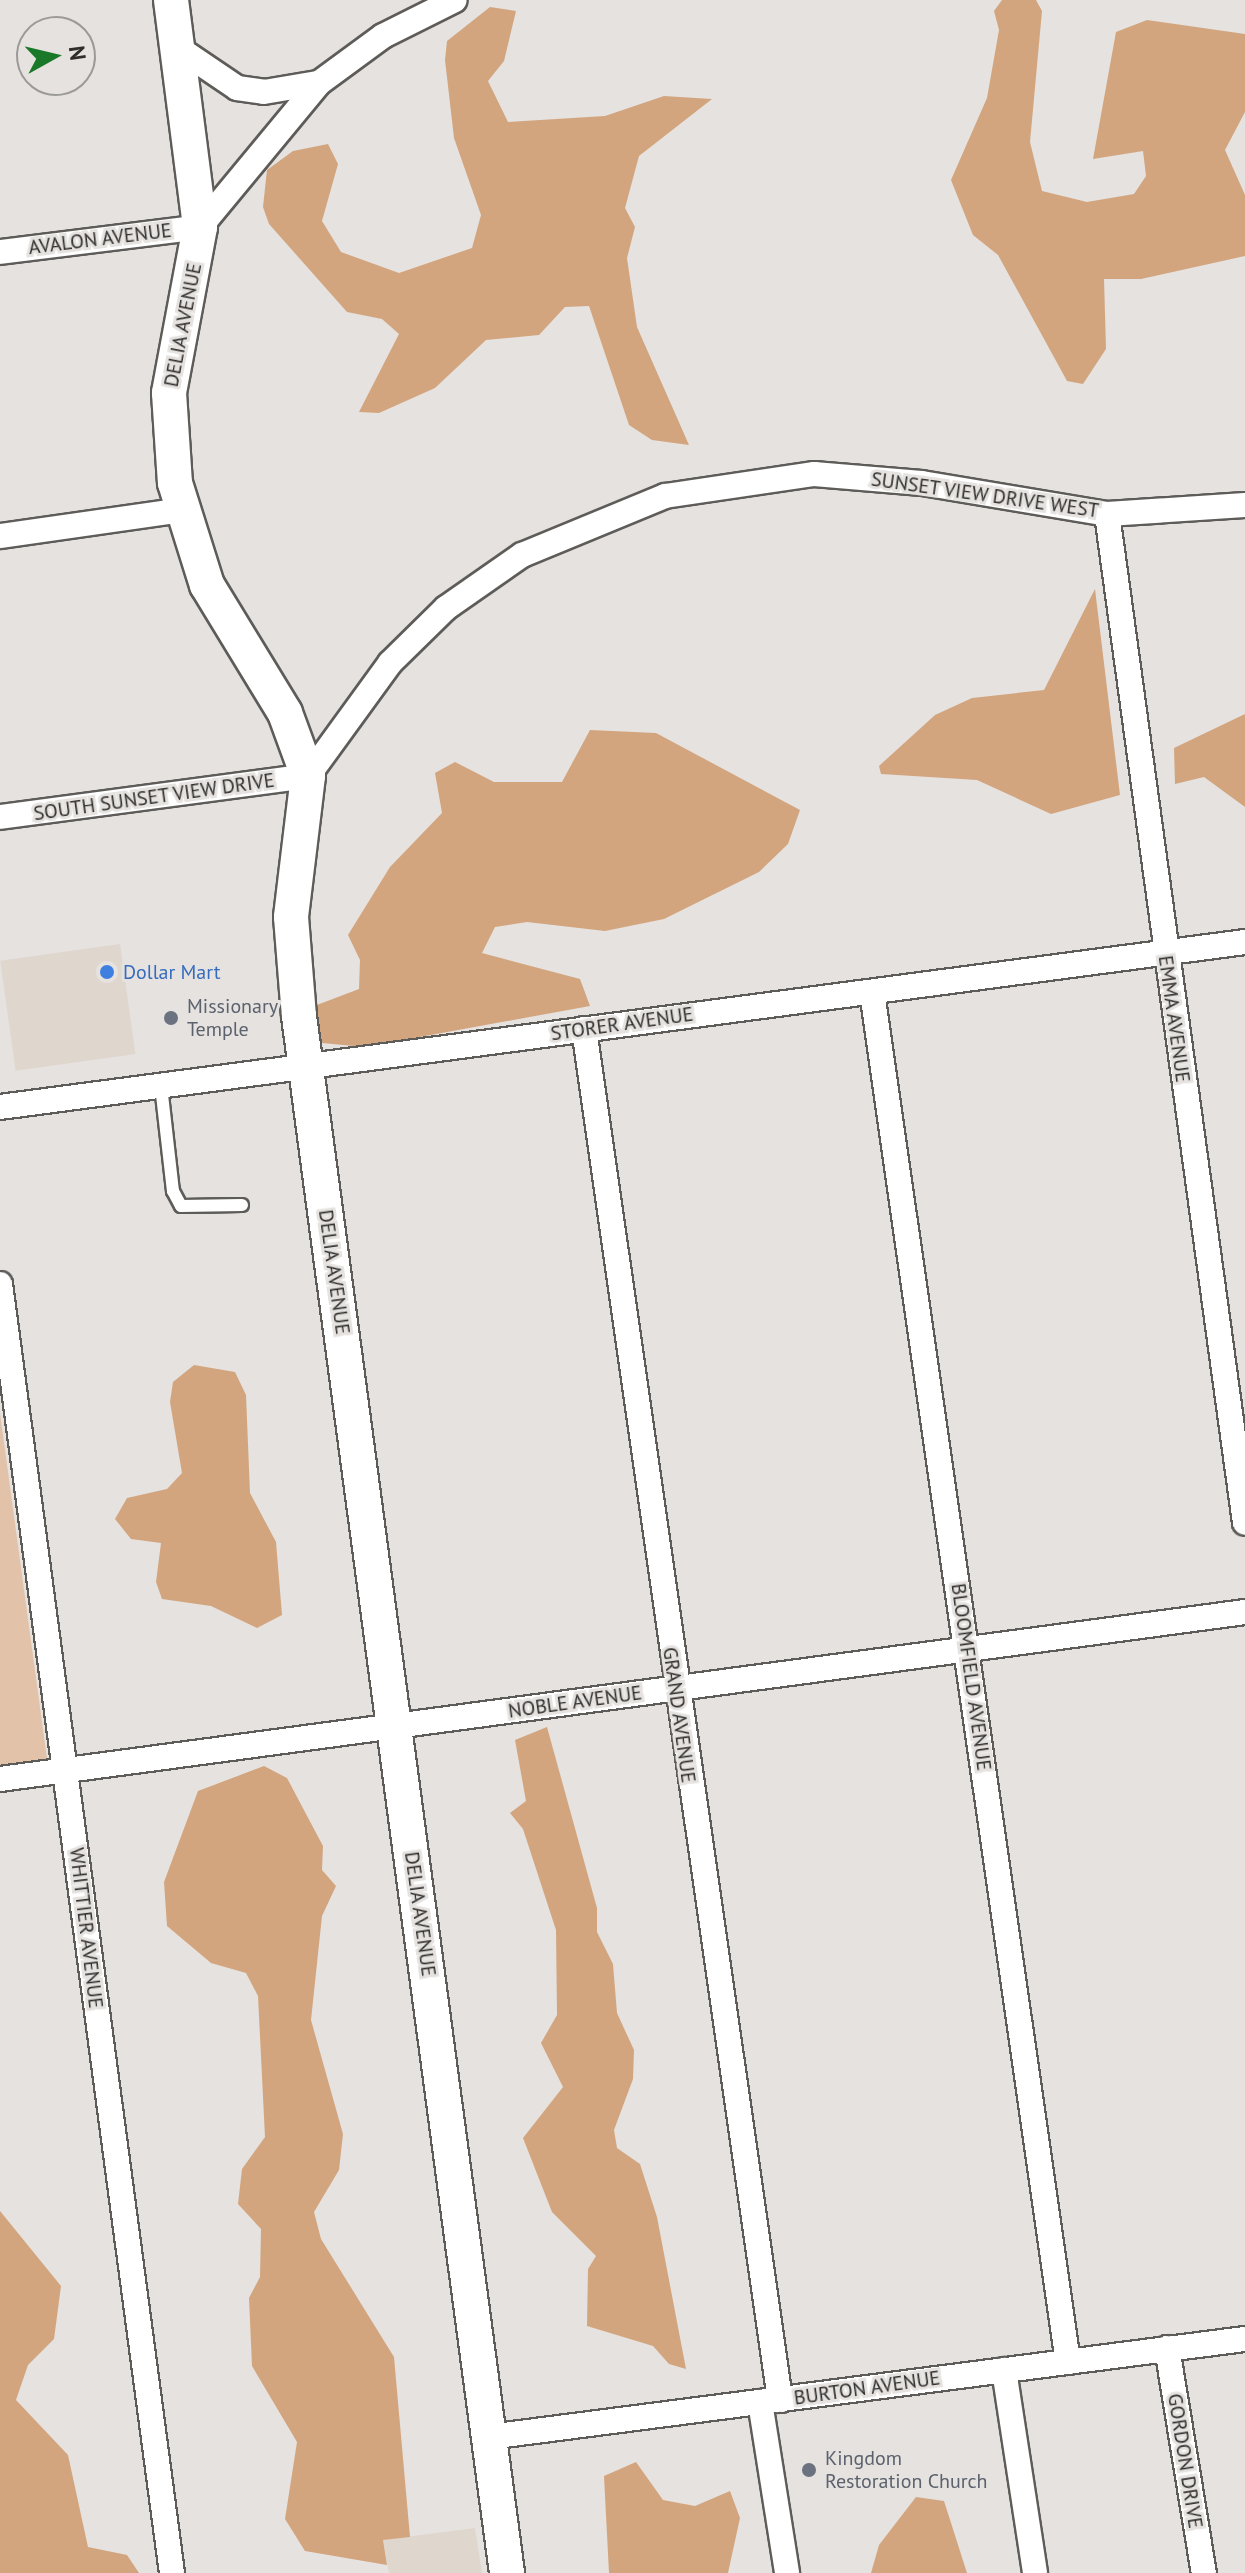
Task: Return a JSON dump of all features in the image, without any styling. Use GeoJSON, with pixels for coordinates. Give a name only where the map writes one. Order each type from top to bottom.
{"type":"FeatureCollection","features":[{"type":"Feature","properties":{"kind":"street","name":"DELIA AVENUE"},"geometry":{"type":"LineString","coordinates":[[171,0],[200,227],[169,393],[182,510],[207,585],[285,713],[308,776],[291,917],[306,1067],[507,2573]]}},
{"type":"Feature","properties":{"kind":"street"},"geometry":{"type":"LineString","coordinates":[[200,227],[319,83],[383,36],[455,0]]}},
{"type":"Feature","properties":{"kind":"street"},"geometry":{"type":"LineString","coordinates":[[178,48],[237,88],[264,92],[319,83]]}},
{"type":"Feature","properties":{"kind":"street","name":"AVALON AVENUE"},"geometry":{"type":"LineString","coordinates":[[0,252],[200,227]]}},
{"type":"Feature","properties":{"kind":"street","name":"SUNSET VIEW DRIVE WEST"},"geometry":{"type":"LineString","coordinates":[[308,776],[390,663],[446,608],[522,555],[635,505],[720,485],[814,474],[1107,514],[1245,505]]}},
{"type":"Feature","properties":{"kind":"street"},"geometry":{"type":"LineString","coordinates":[[0,536],[182,510]]}},
{"type":"Feature","properties":{"kind":"street","name":"EMMA AVENUE"},"geometry":{"type":"LineString","coordinates":[[1107,514],[1245,1523]]}},
{"type":"Feature","properties":{"kind":"street","name":"SOUTH SUNSET VIEW DRIVE"},"geometry":{"type":"LineString","coordinates":[[0,817],[308,776]]}},
{"type":"Feature","properties":{"kind":"street","name":"STORER AVENUE"},"geometry":{"type":"LineString","coordinates":[[0,1107],[1245,942]]}},
{"type":"Feature","properties":{"kind":"street","name":"BLOOMFIELD AVENUE"},"geometry":{"type":"LineString","coordinates":[[872,992],[1068,2362]]}},
{"type":"Feature","properties":{"kind":"street","name":"GRAND AVENUE"},"geometry":{"type":"LineString","coordinates":[[584,1029],[770,2401],[787,2573]]}},
{"type":"Feature","properties":{"kind":"street","name":"WHITTIER AVENUE"},"geometry":{"type":"LineString","coordinates":[[0,1284],[172,2573]]}},
{"type":"Feature","properties":{"kind":"street","name":"NOBLE AVENUE"},"geometry":{"type":"LineString","coordinates":[[0,1779],[1245,1612]]}},
{"type":"Feature","properties":{"kind":"street","name":"BURTON AVENUE"},"geometry":{"type":"LineString","coordinates":[[489,2437],[1245,2339]]}},
{"type":"Feature","properties":{"kind":"street","name":"GORDON DRIVE"},"geometry":{"type":"LineString","coordinates":[[1167,2348],[1204,2573]]}},
{"type":"Feature","properties":{"kind":"street"},"geometry":{"type":"LineString","coordinates":[[1004,2370],[1035,2573]]}},
{"type":"Feature","properties":{"kind":"lane"},"geometry":{"type":"LineString","coordinates":[[161,1086],[173,1191],[181,1206],[242,1205]]}},
{"type":"Feature","properties":{"kind":"shaded area"},"geometry":{"type":"Polygon","coordinates":[[[1002,0],[1036,0],[1042,11],[1030,142],[1042,191],[1087,202],[1134,194],[1146,176],[1143,151],[1093,159],[1116,32],[1147,20],[1245,34],[1245,112],[1225,150],[1245,195],[1245,256],[1141,279],[1104,279],[1106,349],[1083,384],[1067,381],[998,255],[973,235],[951,180],[987,98],[999,30],[994,11],[1002,0]]]}},
{"type":"Feature","properties":{"kind":"shaded area"},"geometry":{"type":"Polygon","coordinates":[[[490,7],[516,11],[504,61],[488,81],[508,122],[605,116],[664,96],[712,99],[639,156],[625,208],[635,227],[627,258],[637,327],[689,445],[652,440],[629,425],[589,306],[565,307],[539,335],[486,340],[435,388],[379,413],[359,412],[399,334],[382,319],[347,312],[269,224],[263,207],[267,170],[293,151],[328,144],[338,164],[322,221],[341,252],[399,273],[472,248],[481,215],[454,138],[445,60],[447,41],[490,7]]]}},
{"type":"Feature","properties":{"kind":"shaded area"},"geometry":{"type":"Polygon","coordinates":[[[1095,589],[1120,795],[1051,814],[977,780],[881,774],[879,766],[935,715],[972,698],[1044,690],[1095,589]]]}},
{"type":"Feature","properties":{"kind":"shaded area"},"geometry":{"type":"Polygon","coordinates":[[[1245,714],[1245,807],[1204,777],[1175,784],[1174,748],[1245,714]]]}},
{"type":"Feature","properties":{"kind":"shaded area"},"geometry":{"type":"Polygon","coordinates":[[[590,730],[656,733],[800,810],[788,844],[759,872],[664,919],[605,931],[527,922],[495,927],[482,953],[580,979],[590,1006],[365,1047],[322,1043],[309,1008],[359,989],[360,960],[348,935],[390,867],[442,813],[435,773],[455,762],[494,782],[562,782],[590,730]]]}},
{"type":"Feature","properties":{"kind":"shaded area"},"geometry":{"type":"Polygon","coordinates":[[[120,944],[135,1054],[16,1071],[0,961],[120,944]]]}},
{"type":"Feature","properties":{"kind":"shaded area"},"geometry":{"type":"Polygon","coordinates":[[[194,1365],[235,1372],[246,1395],[250,1493],[276,1542],[282,1615],[257,1628],[211,1606],[162,1599],[156,1582],[161,1543],[131,1539],[115,1519],[127,1498],[167,1489],[182,1473],[170,1402],[173,1382],[194,1365]]]}},
{"type":"Feature","properties":{"kind":"shaded area"},"geometry":{"type":"Polygon","coordinates":[[[0,1413],[47,1759],[0,1765],[0,1413]]]}},
{"type":"Feature","properties":{"kind":"shaded area"},"geometry":{"type":"Polygon","coordinates":[[[547,1727],[597,1908],[597,1932],[613,1964],[617,2013],[634,2050],[633,2079],[614,2130],[617,2148],[640,2164],[657,2217],[686,2369],[669,2364],[653,2346],[587,2326],[588,2269],[596,2256],[552,2212],[523,2138],[563,2087],[541,2043],[557,2015],[556,1930],[523,1829],[510,1813],[526,1801],[515,1740],[547,1727]]]}},
{"type":"Feature","properties":{"kind":"shaded area"},"geometry":{"type":"Polygon","coordinates":[[[264,1766],[287,1778],[323,1846],[322,1870],[336,1886],[322,1916],[311,2020],[343,2134],[339,2170],[314,2212],[321,2239],[394,2357],[410,2537],[383,2540],[387,2565],[305,2551],[285,2519],[297,2442],[252,2366],[249,2298],[260,2277],[261,2229],[238,2204],[242,2169],[265,2137],[258,1996],[246,1973],[211,1963],[167,1926],[164,1882],[198,1791],[264,1766]]]}},
{"type":"Feature","properties":{"kind":"shaded area"},"geometry":{"type":"Polygon","coordinates":[[[0,2211],[61,2286],[54,2339],[28,2365],[16,2400],[68,2455],[88,2547],[127,2555],[139,2573],[0,2573],[0,2211]]]}},
{"type":"Feature","properties":{"kind":"shaded area"},"geometry":{"type":"Polygon","coordinates":[[[636,2462],[663,2500],[695,2506],[730,2491],[740,2518],[728,2573],[609,2573],[604,2476],[636,2462]]]}},
{"type":"Feature","properties":{"kind":"shaded area"},"geometry":{"type":"Polygon","coordinates":[[[916,2497],[944,2501],[967,2573],[871,2573],[879,2545],[916,2497]]]}},
{"type":"Feature","properties":{"kind":"shaded area"},"geometry":{"type":"Polygon","coordinates":[[[475,2528],[482,2573],[389,2573],[383,2540],[475,2528]]]}},
{"type":"Feature","properties":{"kind":"place","name":"Dollar Mart"},"geometry":{"type":"Point","coordinates":[107,972]}},
{"type":"Feature","properties":{"kind":"place","name":"Missionary Temple"},"geometry":{"type":"Point","coordinates":[171,1018]}},
{"type":"Feature","properties":{"kind":"place","name":"Kingdom Restoration Church"},"geometry":{"type":"Point","coordinates":[809,2470]}}]}
